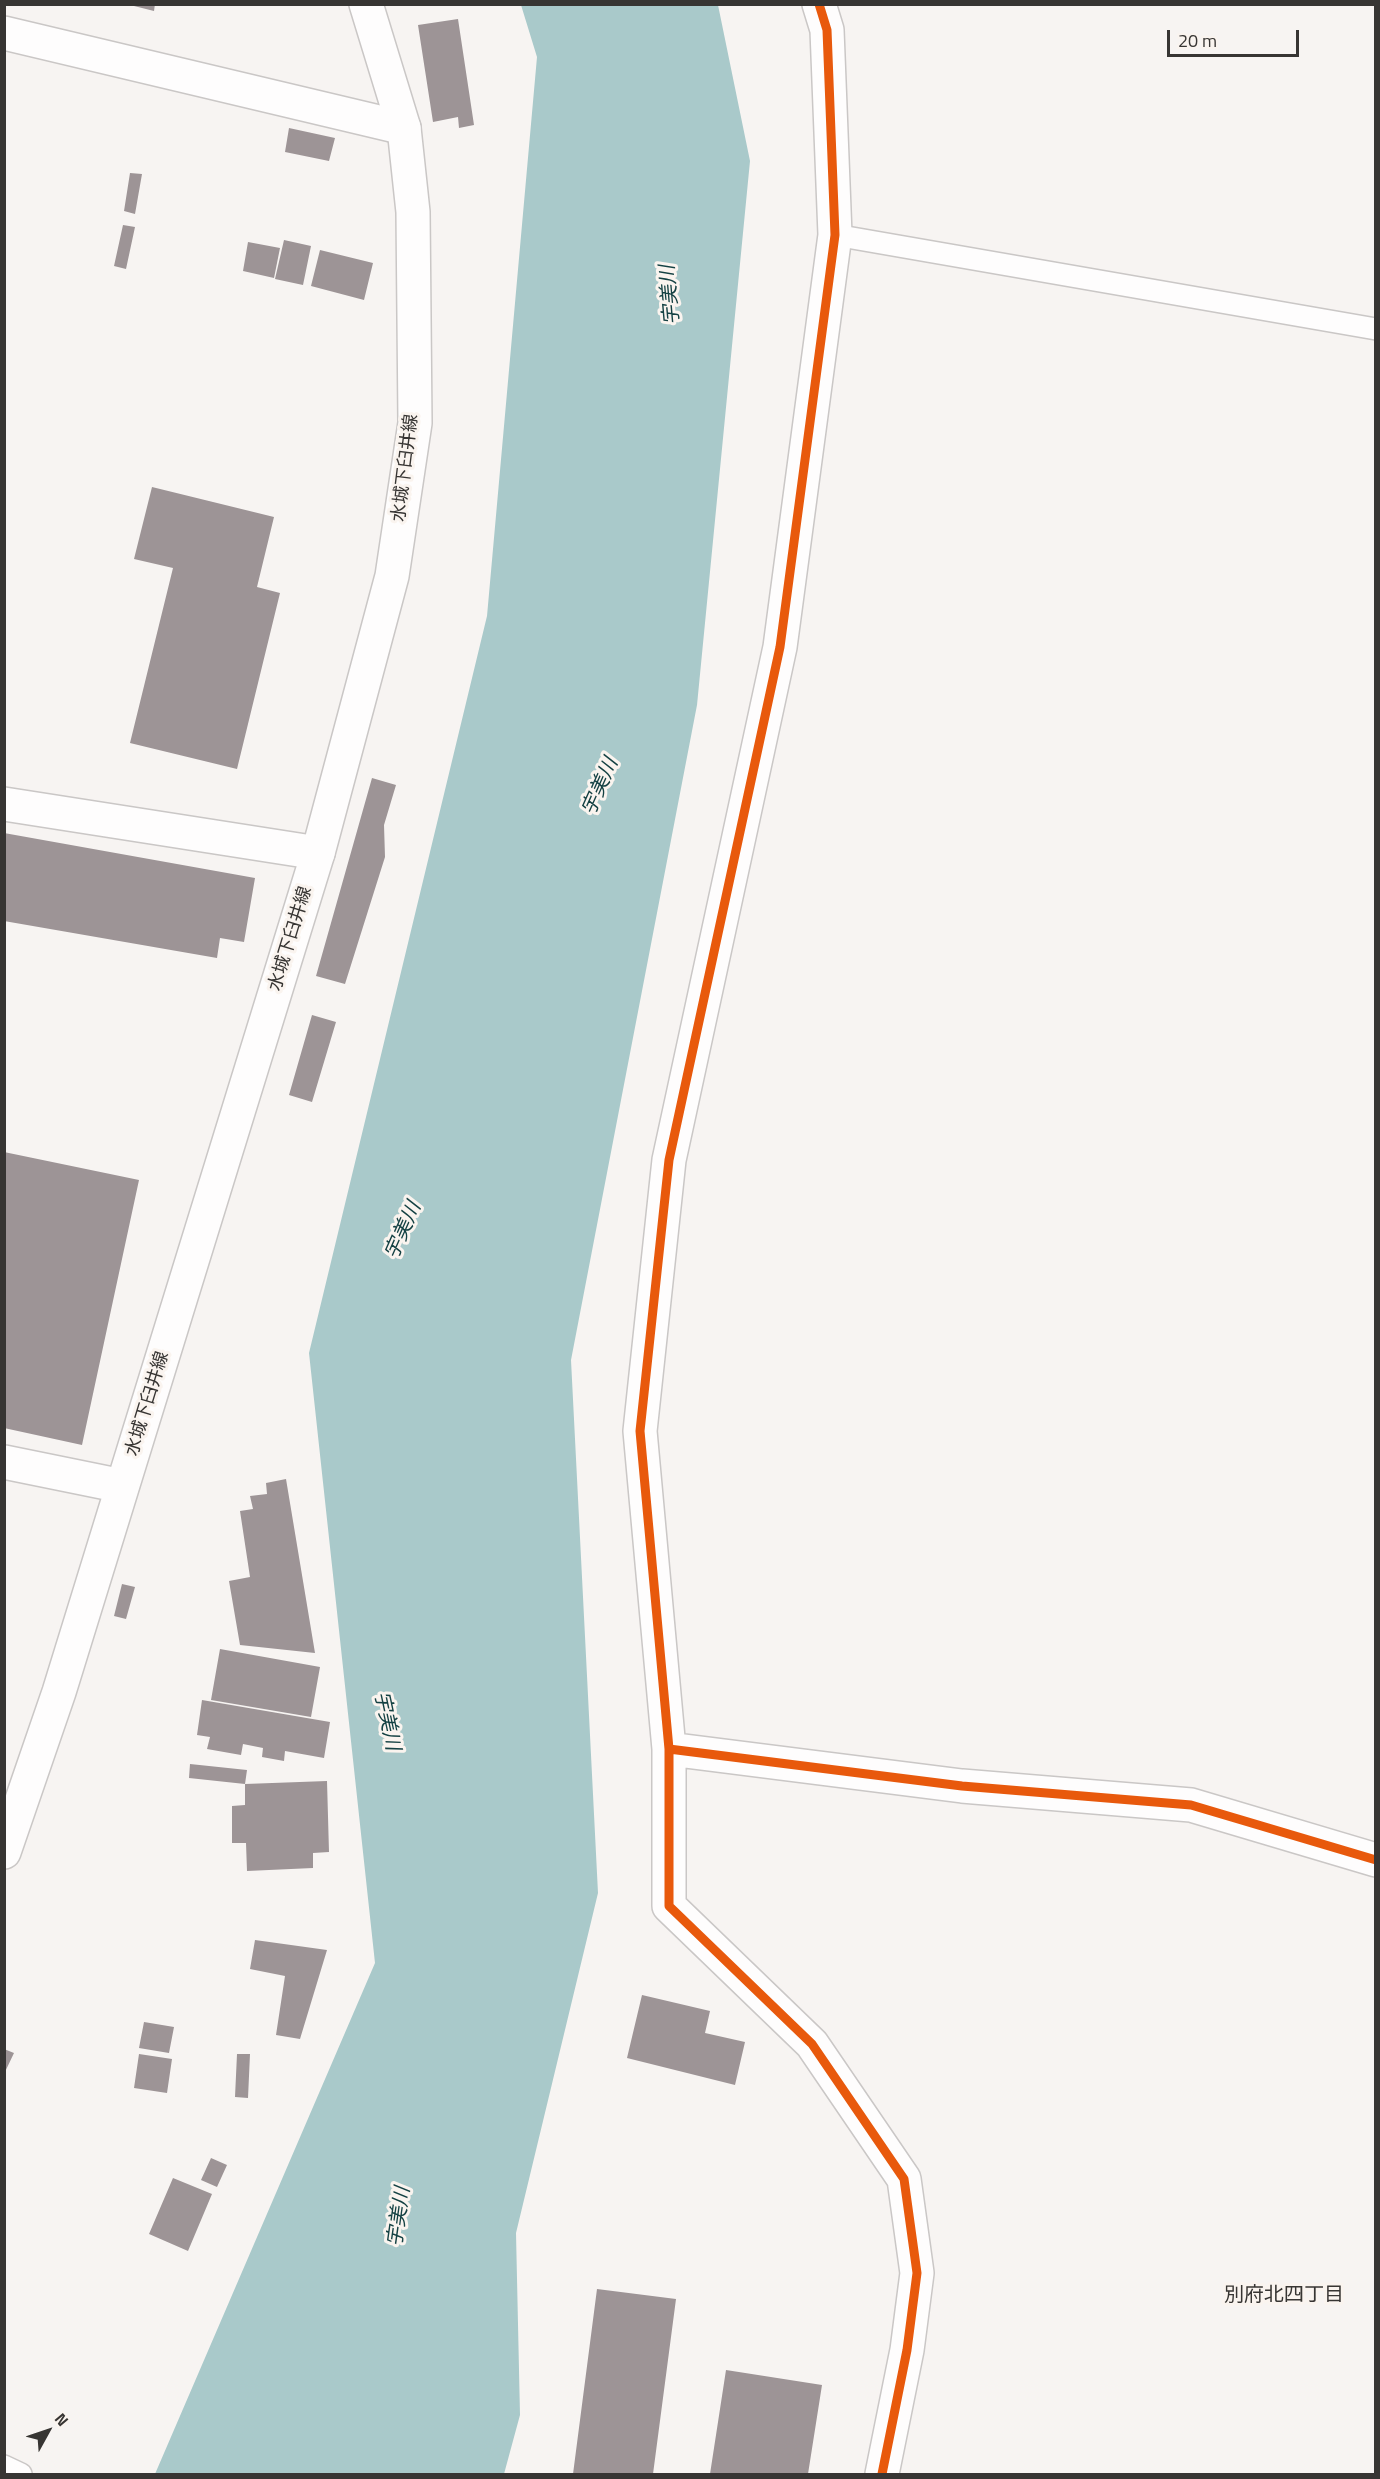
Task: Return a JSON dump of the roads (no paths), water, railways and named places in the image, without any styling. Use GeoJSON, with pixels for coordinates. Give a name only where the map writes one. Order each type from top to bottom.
{"type":"FeatureCollection","features":[{"type":"Feature","properties":{"kind":"street","name":"水城下臼井線"},"geometry":{"type":"LineString","coordinates":[[4,1852],[59,1692],[318,853],[392,576],[415,423],[412,212],[404,128],[366,4]]}},
{"type":"Feature","properties":{"kind":"street"},"geometry":{"type":"LineString","coordinates":[[819,4],[827,30],[835,235],[780,647],[669,1160],[640,1431],[669,1749],[669,1905],[812,2044],[904,2179],[917,2273],[907,2350],[882,2475]]}},
{"type":"Feature","properties":{"kind":"street"},"geometry":{"type":"LineString","coordinates":[[4,33],[404,128]]}},
{"type":"Feature","properties":{"kind":"street"},"geometry":{"type":"LineString","coordinates":[[4,804],[318,853]]}},
{"type":"Feature","properties":{"kind":"street"},"geometry":{"type":"LineString","coordinates":[[4,1462],[122,1486]]}},
{"type":"Feature","properties":{"kind":"street"},"geometry":{"type":"LineString","coordinates":[[669,1749],[962,1786],[1191,1805],[1376,1860]]}},
{"type":"Feature","properties":{"kind":"lane"},"geometry":{"type":"LineString","coordinates":[[835,235],[1376,329]]}},
{"type":"Feature","properties":{"kind":"lane"},"geometry":{"type":"LineString","coordinates":[[4,2466],[21,2475]]}},
{"type":"Feature","properties":{"kind":"water","name":"宇美川"},"geometry":{"type":"Polygon","coordinates":[[[521,5],[718,5],[750,161],[697,705],[571,1360],[598,1893],[516,2233],[520,2415],[504,2474],[155,2474],[375,1963],[309,1353],[487,616],[537,57],[521,5]]]}},
{"type":"Feature","properties":{"kind":"district","name":"別府北四丁目"},"geometry":{"type":"Point","coordinates":[1284,2296]}}]}
